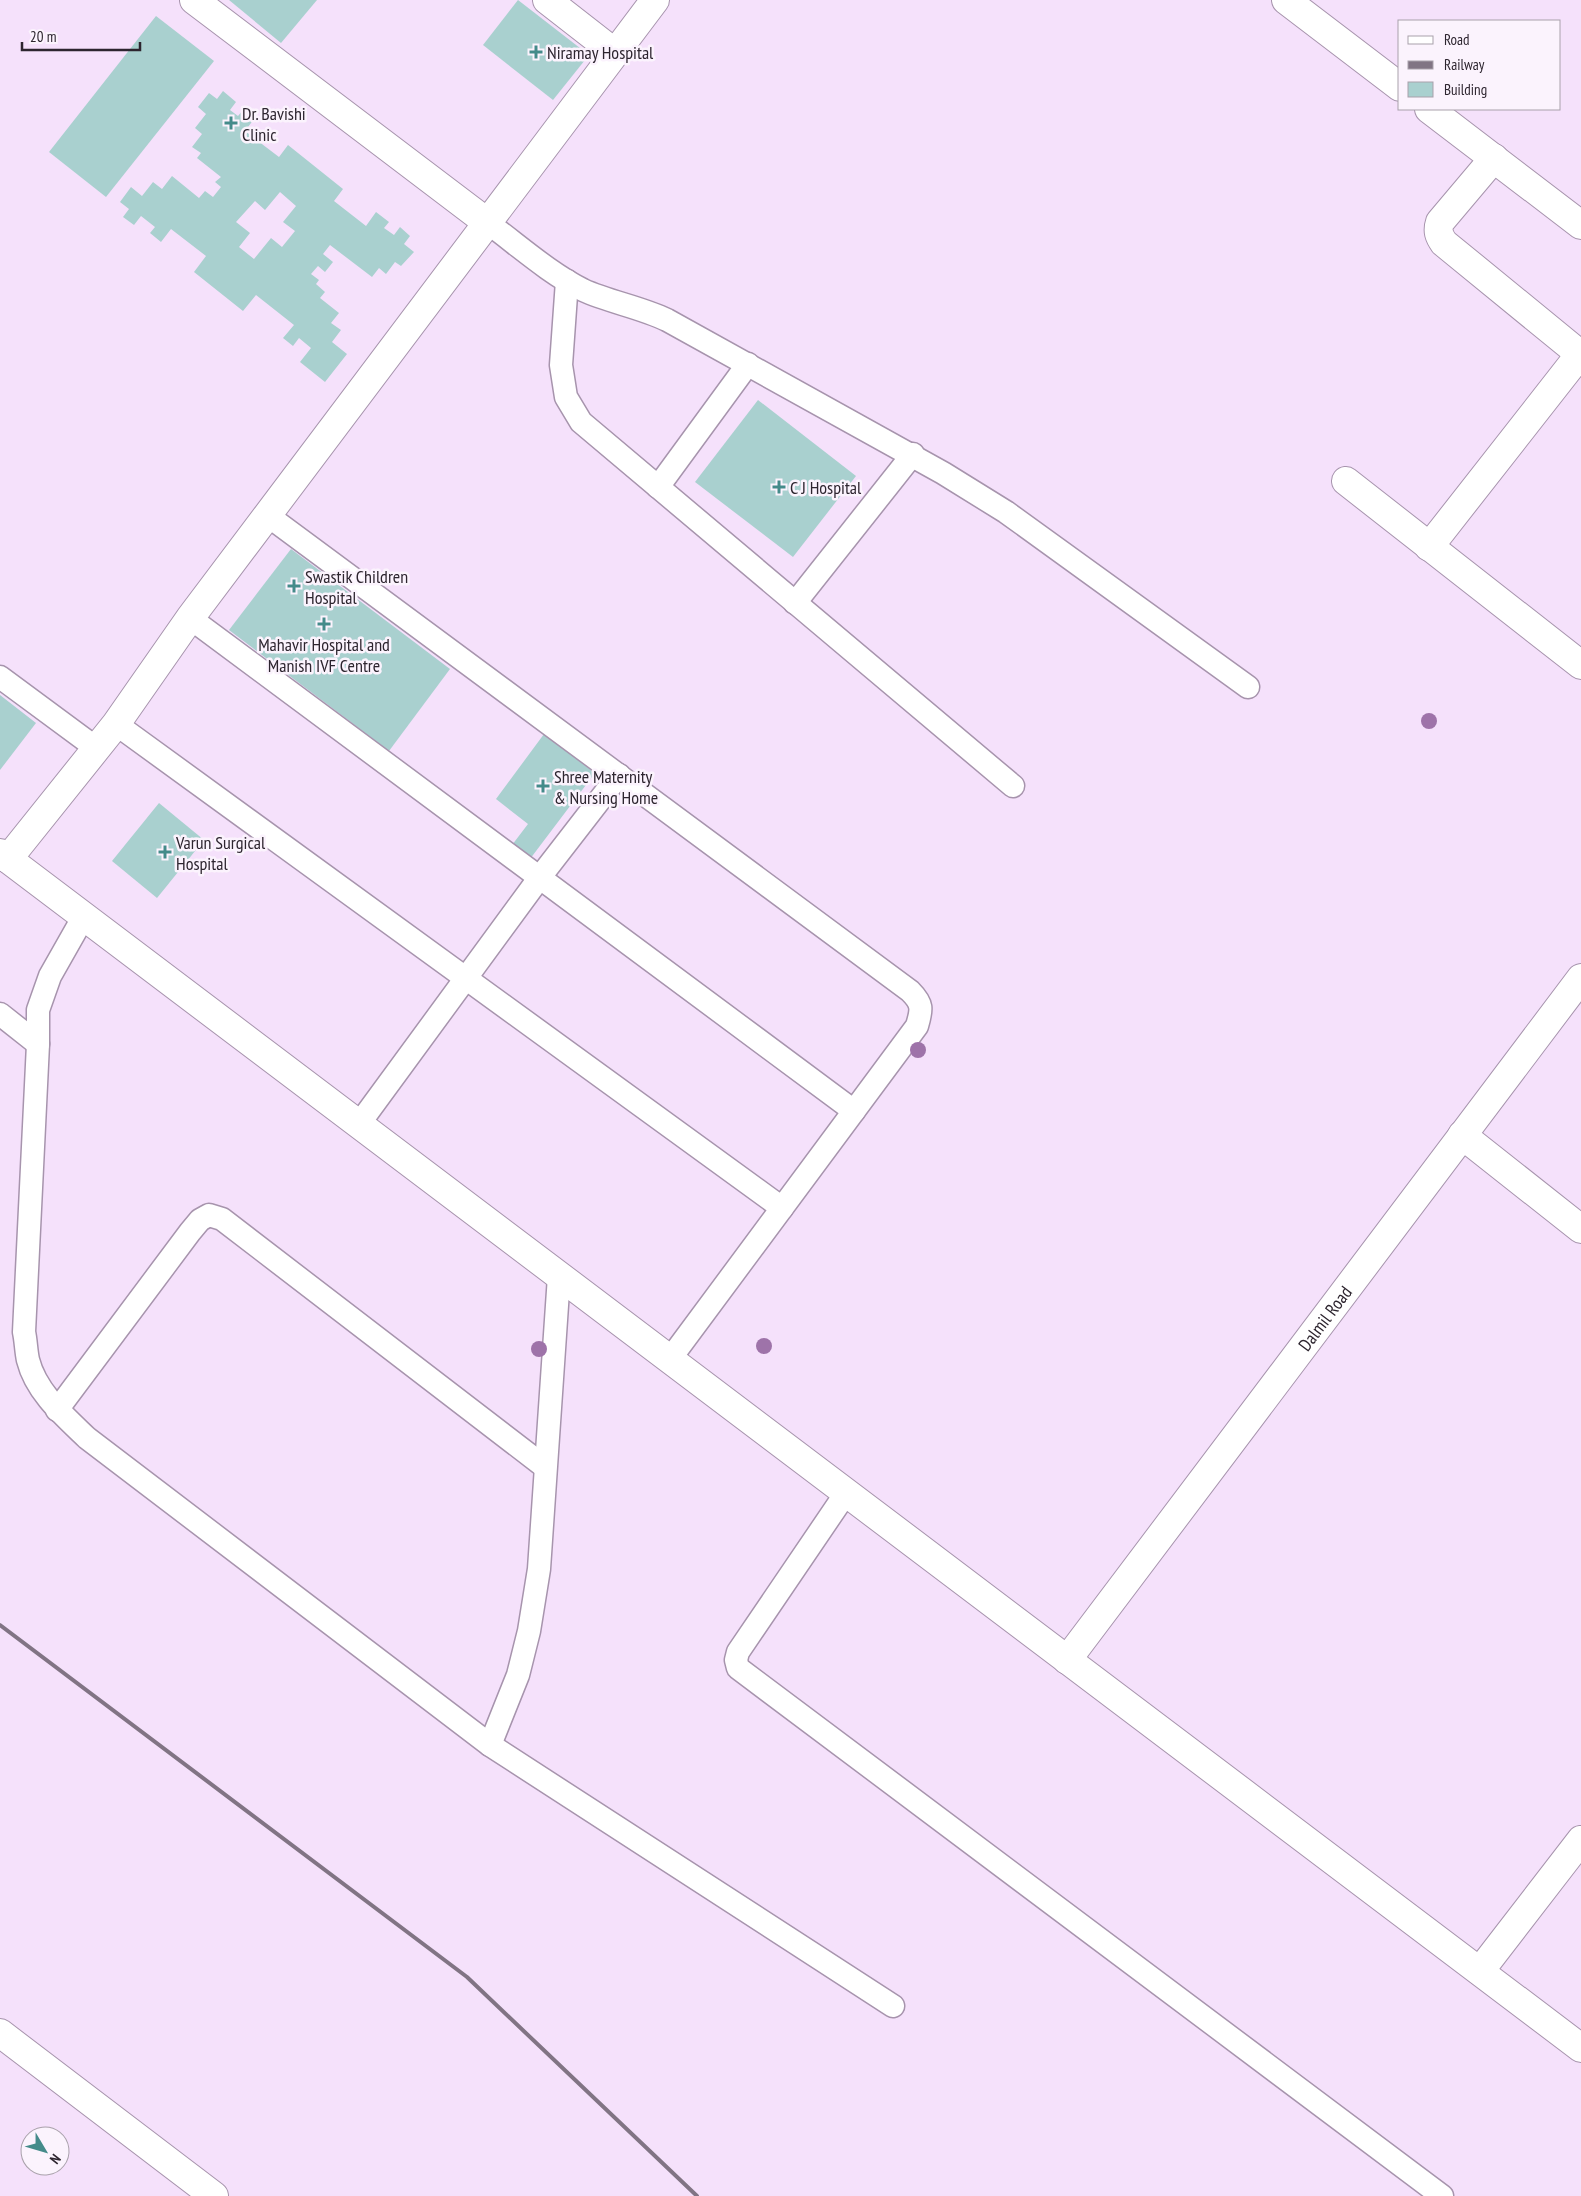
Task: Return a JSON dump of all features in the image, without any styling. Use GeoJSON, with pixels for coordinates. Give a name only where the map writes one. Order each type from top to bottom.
{"type":"FeatureCollection","features":[{"type":"Feature","properties":{"kind":"street"},"geometry":{"type":"LineString","coordinates":[[194,0],[488,223]]}},
{"type":"Feature","properties":{"kind":"street"},"geometry":{"type":"LineString","coordinates":[[547,0],[616,53]]}},
{"type":"Feature","properties":{"kind":"street"},"geometry":{"type":"LineString","coordinates":[[655,0],[190,618],[116,724],[4,856],[1581,2048]]}},
{"type":"Feature","properties":{"kind":"street"},"geometry":{"type":"LineString","coordinates":[[1286,0],[1398,85]]}},
{"type":"Feature","properties":{"kind":"street"},"geometry":{"type":"LineString","coordinates":[[1430,110],[1581,225]]}},
{"type":"Feature","properties":{"kind":"street"},"geometry":{"type":"LineString","coordinates":[[1430,547],[1581,354],[1444,243],[1439,236],[1440,222],[1494,158]]}},
{"type":"Feature","properties":{"kind":"street"},"geometry":{"type":"LineString","coordinates":[[1346,481],[1581,665]]}},
{"type":"Feature","properties":{"kind":"street","name":"Dalmil Road"},"geometry":{"type":"LineString","coordinates":[[1067,1660],[1581,978]]}},
{"type":"Feature","properties":{"kind":"street"},"geometry":{"type":"LineString","coordinates":[[1462,1135],[1581,1229]]}},
{"type":"Feature","properties":{"kind":"street"},"geometry":{"type":"LineString","coordinates":[[1480,1972],[1581,1840]]}},
{"type":"Feature","properties":{"kind":"street"},"geometry":{"type":"LineString","coordinates":[[0,2033],[214,2196]]}},
{"type":"Feature","properties":{"kind":"lane"},"geometry":{"type":"LineString","coordinates":[[488,223],[567,281],[584,290],[647,310],[913,454],[1006,512],[1248,687]]}},
{"type":"Feature","properties":{"kind":"lane"},"geometry":{"type":"LineString","coordinates":[[567,281],[561,365],[566,397],[580,422],[1013,786]]}},
{"type":"Feature","properties":{"kind":"lane"},"geometry":{"type":"LineString","coordinates":[[658,487],[748,364]]}},
{"type":"Feature","properties":{"kind":"lane"},"geometry":{"type":"LineString","coordinates":[[795,603],[913,454]]}},
{"type":"Feature","properties":{"kind":"lane"},"geometry":{"type":"LineString","coordinates":[[268,515],[920,1000],[921,1012],[917,1026],[670,1359]]}},
{"type":"Feature","properties":{"kind":"lane"},"geometry":{"type":"LineString","coordinates":[[190,618],[854,1111]]}},
{"type":"Feature","properties":{"kind":"lane"},"geometry":{"type":"LineString","coordinates":[[0,677],[96,748]]}},
{"type":"Feature","properties":{"kind":"lane"},"geometry":{"type":"LineString","coordinates":[[116,724],[782,1208]]}},
{"type":"Feature","properties":{"kind":"lane"},"geometry":{"type":"LineString","coordinates":[[359,1124],[540,877],[619,775]]}},
{"type":"Feature","properties":{"kind":"lane"},"geometry":{"type":"LineString","coordinates":[[84,916],[50,976],[38,1010],[24,1332],[28,1362],[41,1388],[58,1410],[87,1438],[490,1745],[893,2006]]}},
{"type":"Feature","properties":{"kind":"lane"},"geometry":{"type":"LineString","coordinates":[[0,1014],[38,1044]]}},
{"type":"Feature","properties":{"kind":"lane"},"geometry":{"type":"LineString","coordinates":[[58,1410],[200,1220],[209,1215],[222,1219],[545,1467]]}},
{"type":"Feature","properties":{"kind":"lane"},"geometry":{"type":"LineString","coordinates":[[490,1745],[518,1675],[529,1631],[539,1569],[559,1276]]}},
{"type":"Feature","properties":{"kind":"lane"},"geometry":{"type":"LineString","coordinates":[[846,1493],[738,1652],[736,1660],[738,1668],[1442,2196]]}},
{"type":"Feature","properties":{"kind":"building"},"geometry":{"type":"Polygon","coordinates":[[[229,0],[317,0],[281,43],[229,0]]]}},
{"type":"Feature","properties":{"kind":"building"},"geometry":{"type":"Polygon","coordinates":[[[518,0],[589,55],[553,100],[483,45],[518,0]]]}},
{"type":"Feature","properties":{"kind":"building"},"geometry":{"type":"Polygon","coordinates":[[[156,16],[214,61],[106,197],[49,152],[156,16]]]}},
{"type":"Feature","properties":{"kind":"building"},"geometry":{"type":"Polygon","coordinates":[[[223,91],[236,102],[230,110],[238,116],[243,110],[254,119],[245,131],[279,157],[288,145],[343,189],[334,201],[366,226],[376,212],[389,222],[384,228],[394,235],[400,227],[410,236],[404,244],[414,252],[401,266],[395,262],[386,274],[379,268],[372,277],[330,245],[323,254],[333,262],[325,272],[318,266],[311,274],[319,280],[316,284],[325,292],[320,298],[339,313],[331,323],[341,330],[332,342],[347,354],[325,382],[300,362],[311,348],[299,338],[293,346],[283,338],[294,325],[256,295],[243,311],[194,272],[206,256],[171,229],[161,242],[150,233],[155,227],[141,216],[134,225],[123,217],[129,209],[120,202],[131,187],[142,196],[153,182],[162,189],[172,176],[199,198],[205,191],[213,197],[221,187],[215,182],[221,177],[197,158],[201,153],[192,147],[202,134],[195,128],[206,114],[198,107],[209,93],[217,99],[223,91]],[[280,192],[265,210],[255,201],[236,222],[250,233],[239,247],[254,259],[271,238],[282,247],[295,231],[283,222],[296,206],[280,192]]]}},
{"type":"Feature","properties":{"kind":"building"},"geometry":{"type":"Polygon","coordinates":[[[758,400],[856,476],[793,557],[695,482],[758,400]]]}},
{"type":"Feature","properties":{"kind":"building"},"geometry":{"type":"Polygon","coordinates":[[[291,549],[450,669],[389,751],[229,630],[291,549]]]}},
{"type":"Feature","properties":{"kind":"building"},"geometry":{"type":"Polygon","coordinates":[[[0,695],[36,723],[0,770],[0,695]]]}},
{"type":"Feature","properties":{"kind":"building"},"geometry":{"type":"Polygon","coordinates":[[[544,734],[595,773],[530,859],[512,845],[528,824],[496,799],[544,734]]]}},
{"type":"Feature","properties":{"kind":"building"},"geometry":{"type":"Polygon","coordinates":[[[159,803],[204,840],[157,898],[112,861],[159,803]]]}},
{"type":"Feature","properties":{"kind":"railway"},"geometry":{"type":"LineString","coordinates":[[0,1625],[467,1977],[697,2196]]}},
{"type":"Feature","properties":{"kind":"place","name":"Niramay Hospital"},"geometry":{"type":"Point","coordinates":[536,52]}},
{"type":"Feature","properties":{"kind":"place","name":"Dr. Bavishi Clinic"},"geometry":{"type":"Point","coordinates":[231,123]}},
{"type":"Feature","properties":{"kind":"place","name":"C J Hospital"},"geometry":{"type":"Point","coordinates":[779,487]}},
{"type":"Feature","properties":{"kind":"place","name":"Swastik Children Hospital"},"geometry":{"type":"Point","coordinates":[294,586]}},
{"type":"Feature","properties":{"kind":"place","name":"Mahavir Hospital and Manish IVF Centre"},"geometry":{"type":"Point","coordinates":[324,624]}},
{"type":"Feature","properties":{"kind":"place","name":"Shree Maternity & Nursing Home"},"geometry":{"type":"Point","coordinates":[543,786]}},
{"type":"Feature","properties":{"kind":"place","name":"Varun Surgical Hospital"},"geometry":{"type":"Point","coordinates":[165,852]}}]}
